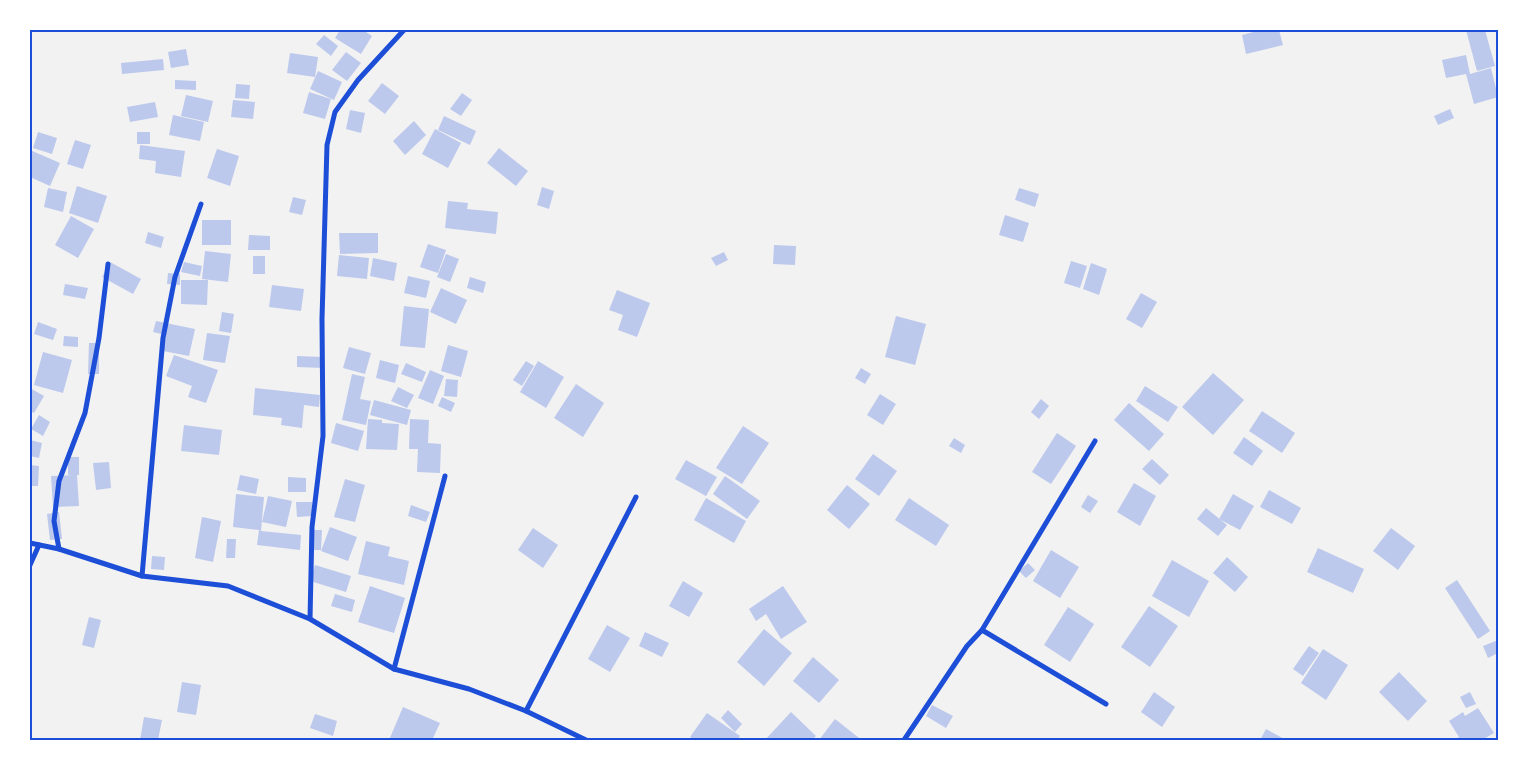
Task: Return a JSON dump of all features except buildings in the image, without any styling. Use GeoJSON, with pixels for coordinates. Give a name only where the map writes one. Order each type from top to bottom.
{"type":"FeatureCollection","features":[{"type":"Feature","properties":{"kind":"street"},"geometry":{"type":"LineString","coordinates":[[310,619],[312,527],[323,436],[322,319],[326,145],[335,112],[358,80],[404,30]]}},
{"type":"Feature","properties":{"kind":"street"},"geometry":{"type":"LineString","coordinates":[[142,576],[163,338],[175,277],[201,204]]}},
{"type":"Feature","properties":{"kind":"street"},"geometry":{"type":"LineString","coordinates":[[59,549],[54,521],[59,481],[85,413],[99,338],[108,264]]}},
{"type":"Feature","properties":{"kind":"street"},"geometry":{"type":"LineString","coordinates":[[904,740],[966,646],[982,630],[1095,441]]}},
{"type":"Feature","properties":{"kind":"street"},"geometry":{"type":"LineString","coordinates":[[394,669],[446,476]]}},
{"type":"Feature","properties":{"kind":"street"},"geometry":{"type":"LineString","coordinates":[[526,711],[636,498]]}},
{"type":"Feature","properties":{"kind":"street"},"geometry":{"type":"LineString","coordinates":[[30,543],[59,549],[142,576],[228,586],[310,619],[394,669],[469,689],[526,711],[586,740]]}},
{"type":"Feature","properties":{"kind":"street"},"geometry":{"type":"LineString","coordinates":[[30,565],[39,545]]}},
{"type":"Feature","properties":{"kind":"street"},"geometry":{"type":"LineString","coordinates":[[982,630],[1106,704]]}}]}
